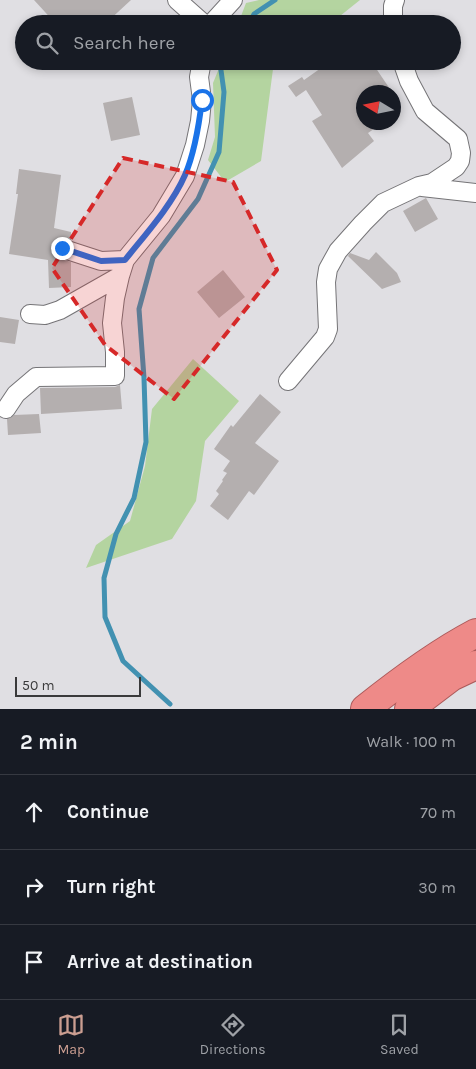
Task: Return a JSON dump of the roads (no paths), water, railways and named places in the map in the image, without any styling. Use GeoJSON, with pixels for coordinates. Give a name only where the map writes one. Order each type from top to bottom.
{"type":"FeatureCollection","features":[{"type":"Feature","properties":{"kind":"highway"},"geometry":{"type":"LineString","coordinates":[[365,709],[439,654],[476,633]]}},
{"type":"Feature","properties":{"kind":"highway"},"geometry":{"type":"LineString","coordinates":[[409,709],[451,678],[476,665]]}},
{"type":"Feature","properties":{"kind":"street"},"geometry":{"type":"LineString","coordinates":[[177,0],[194,15]]}},
{"type":"Feature","properties":{"kind":"street"},"geometry":{"type":"LineString","coordinates":[[219,15],[233,0]]}},
{"type":"Feature","properties":{"kind":"street"},"geometry":{"type":"LineString","coordinates":[[393,15],[395,0]]}},
{"type":"Feature","properties":{"kind":"street"},"geometry":{"type":"LineString","coordinates":[[30,314],[45,314],[60,310],[122,268],[161,216],[185,176],[195,145],[202,100],[199,77],[200,70]]}},
{"type":"Feature","properties":{"kind":"street"},"geometry":{"type":"LineString","coordinates":[[288,381],[325,337],[328,329],[326,282],[328,269],[338,251],[384,203],[419,186],[432,183],[456,167],[460,161],[461,153],[458,139],[425,111],[409,82],[405,70]]}},
{"type":"Feature","properties":{"kind":"street"},"geometry":{"type":"LineString","coordinates":[[419,186],[476,193]]}},
{"type":"Feature","properties":{"kind":"street"},"geometry":{"type":"LineString","coordinates":[[62,248],[122,268]]}},
{"type":"Feature","properties":{"kind":"street"},"geometry":{"type":"LineString","coordinates":[[6,409],[16,394],[36,377],[115,376],[112,324],[122,268]]}},
{"type":"Feature","properties":{"kind":"waterway"},"geometry":{"type":"LineString","coordinates":[[254,15],[275,0]]}},
{"type":"Feature","properties":{"kind":"waterway"},"geometry":{"type":"LineString","coordinates":[[170,704],[123,661],[105,617],[104,578],[116,534],[134,498],[146,442],[139,309],[153,258],[198,199],[219,152],[224,92],[221,70]]}}]}
